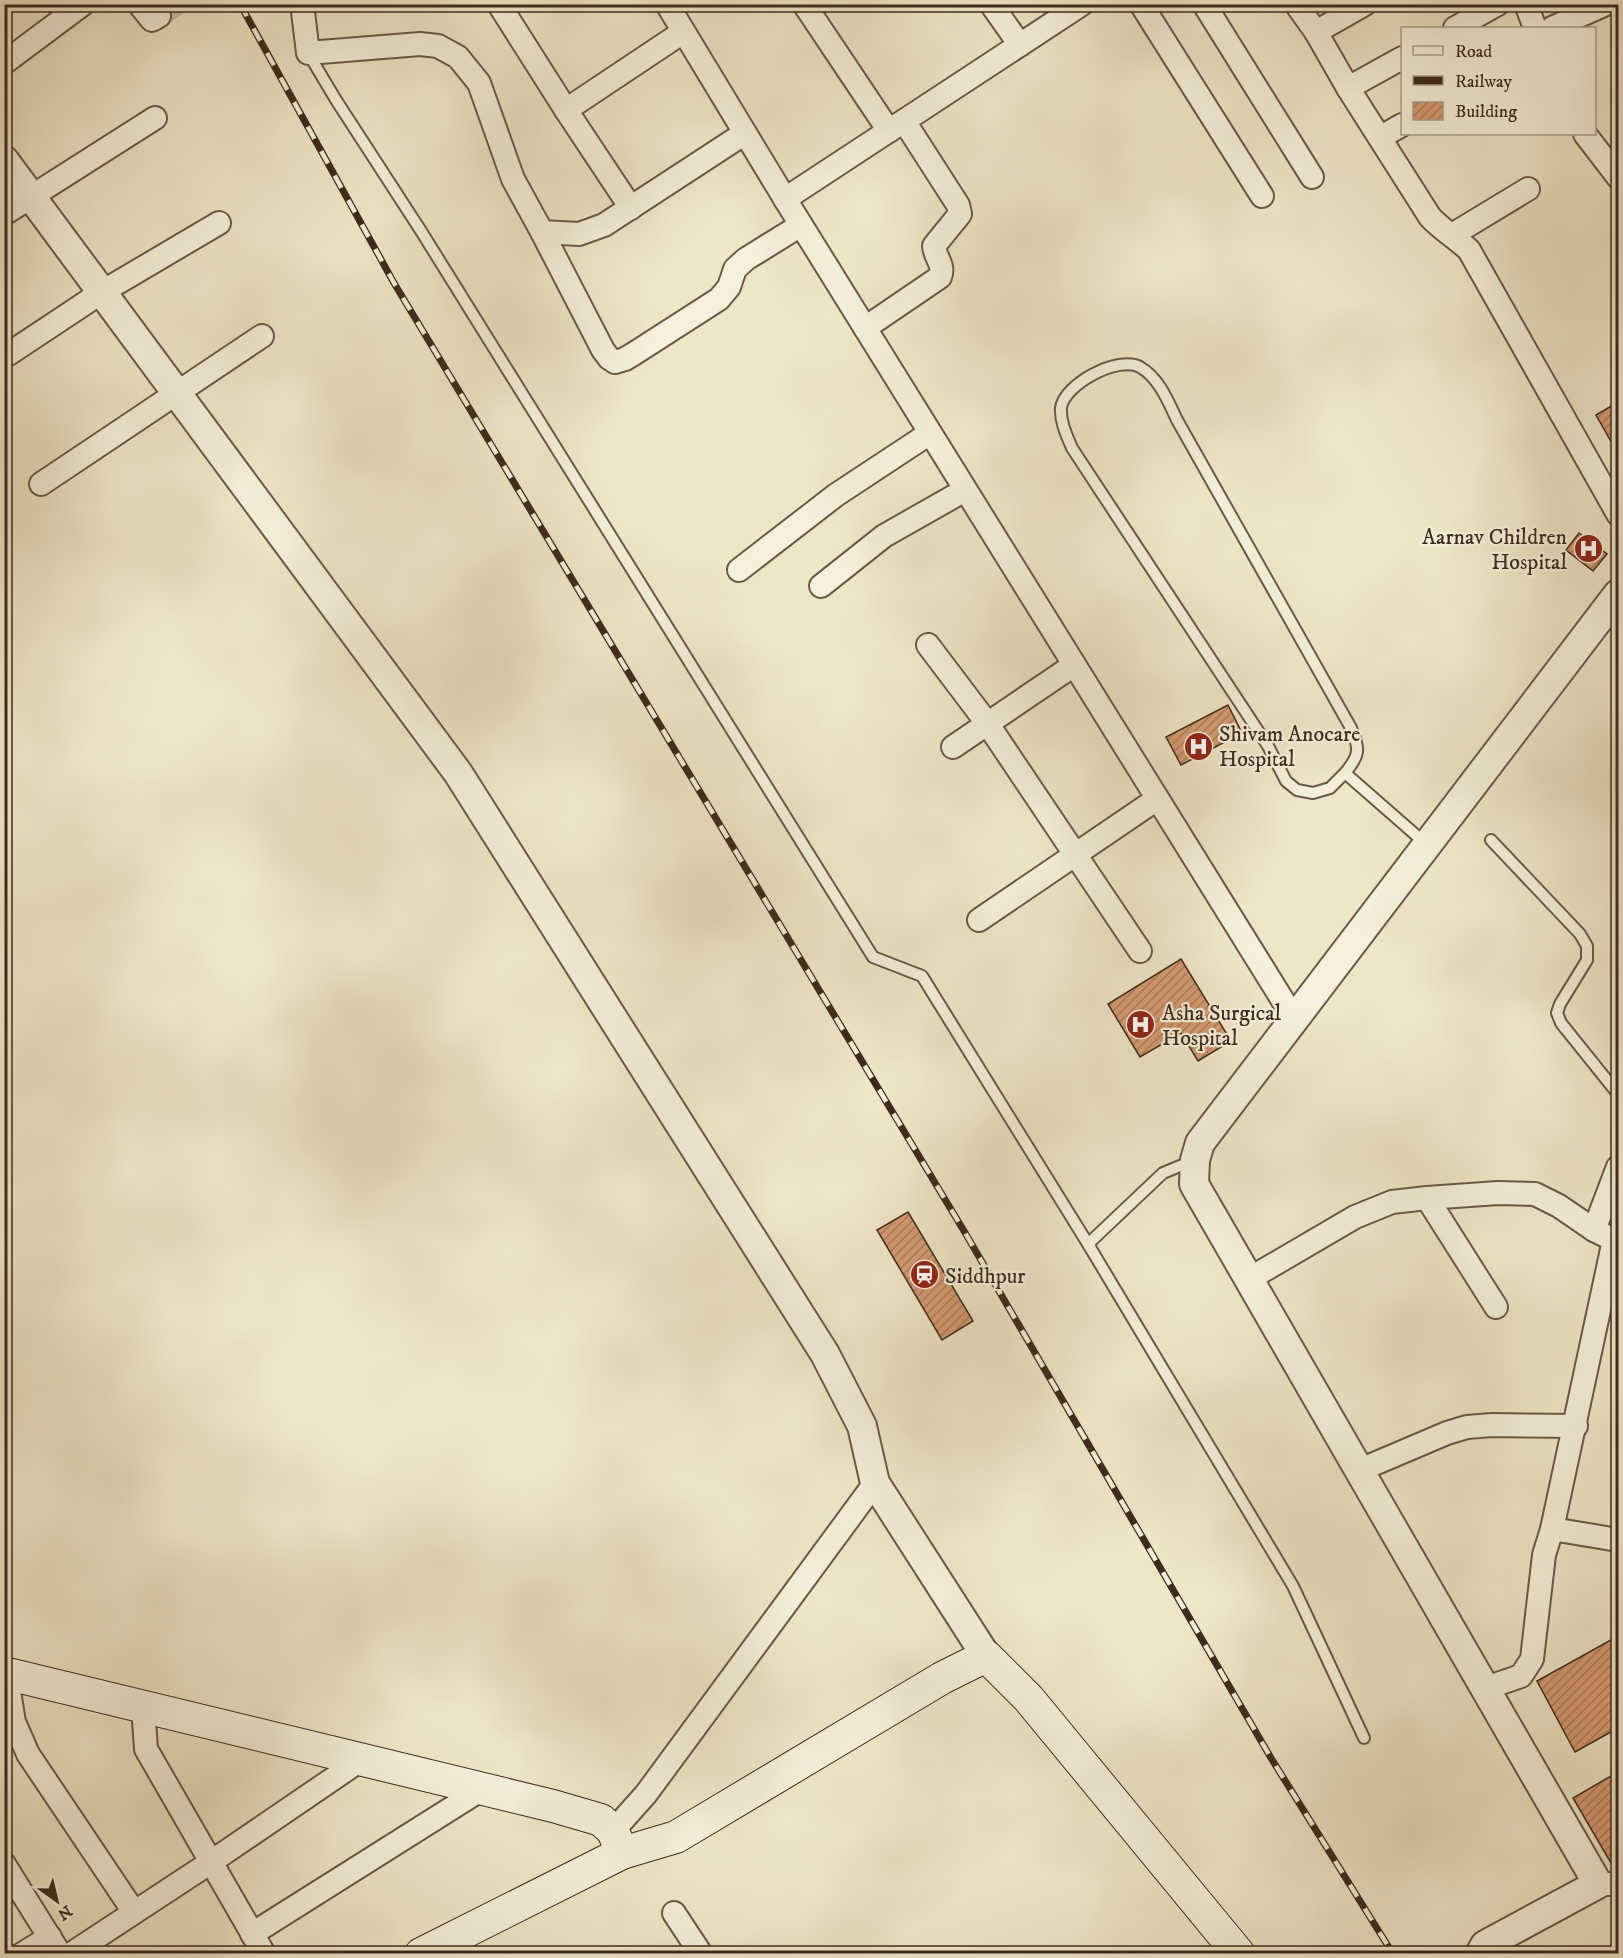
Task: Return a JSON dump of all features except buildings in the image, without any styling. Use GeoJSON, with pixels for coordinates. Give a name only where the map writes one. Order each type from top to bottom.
{"type":"FeatureCollection","features":[{"type":"Feature","properties":{"kind":"main road"},"geometry":{"type":"LineString","coordinates":[[421,1953],[617,1842],[676,1837],[942,1678],[986,1656],[1029,1699],[1239,1953]]}},
{"type":"Feature","properties":{"kind":"main road"},"geometry":{"type":"LineString","coordinates":[[5,1673],[554,1806],[601,1820],[617,1842]]}},
{"type":"Feature","properties":{"kind":"street"},"geometry":{"type":"LineString","coordinates":[[4,63],[83,4]]}},
{"type":"Feature","properties":{"kind":"street"},"geometry":{"type":"LineString","coordinates":[[139,4],[152,20],[159,16]]}},
{"type":"Feature","properties":{"kind":"street"},"geometry":{"type":"LineString","coordinates":[[302,4],[308,53],[420,44],[438,46],[458,57],[479,83],[513,179],[603,350],[615,362],[625,359],[720,299],[729,287],[735,269],[746,259],[801,225]]}},
{"type":"Feature","properties":{"kind":"street"},"geometry":{"type":"LineString","coordinates":[[667,4],[801,225],[1295,1020]]}},
{"type":"Feature","properties":{"kind":"street"},"geometry":{"type":"LineString","coordinates":[[804,4],[958,205],[960,214],[934,246],[934,252],[942,267],[940,278],[865,328]]}},
{"type":"Feature","properties":{"kind":"street"},"geometry":{"type":"LineString","coordinates":[[991,4],[1020,45]]}},
{"type":"Feature","properties":{"kind":"street"},"geometry":{"type":"LineString","coordinates":[[1141,4],[1262,196]]}},
{"type":"Feature","properties":{"kind":"street"},"geometry":{"type":"LineString","coordinates":[[1204,4],[1312,177]]}},
{"type":"Feature","properties":{"kind":"street"},"geometry":{"type":"LineString","coordinates":[[1296,4],[1316,32],[1348,88],[1430,217],[1469,250],[1618,514]]}},
{"type":"Feature","properties":{"kind":"street"},"geometry":{"type":"LineString","coordinates":[[1316,32],[1365,4]]}},
{"type":"Feature","properties":{"kind":"street"},"geometry":{"type":"LineString","coordinates":[[1457,27],[1498,4]]}},
{"type":"Feature","properties":{"kind":"street"},"geometry":{"type":"LineString","coordinates":[[1526,4],[1535,27]]}},
{"type":"Feature","properties":{"kind":"street"},"geometry":{"type":"LineString","coordinates":[[1554,27],[1606,4]]}},
{"type":"Feature","properties":{"kind":"street"},"geometry":{"type":"LineString","coordinates":[[500,6],[631,208]]}},
{"type":"Feature","properties":{"kind":"street"},"geometry":{"type":"LineString","coordinates":[[785,199],[1020,45],[1075,6]]}},
{"type":"Feature","properties":{"kind":"street"},"geometry":{"type":"LineString","coordinates":[[566,110],[683,32]]}},
{"type":"Feature","properties":{"kind":"street"},"geometry":{"type":"LineString","coordinates":[[1348,88],[1401,59]]}},
{"type":"Feature","properties":{"kind":"street"},"geometry":{"type":"LineString","coordinates":[[4,214],[155,118]]}},
{"type":"Feature","properties":{"kind":"street"},"geometry":{"type":"LineString","coordinates":[[1381,137],[1401,126]]}},
{"type":"Feature","properties":{"kind":"street"},"geometry":{"type":"LineString","coordinates":[[542,232],[579,234],[604,225],[745,133]]}},
{"type":"Feature","properties":{"kind":"street"},"geometry":{"type":"LineString","coordinates":[[1586,135],[1618,177]]}},
{"type":"Feature","properties":{"kind":"street"},"geometry":{"type":"LineString","coordinates":[[4,160],[458,772],[825,1354],[862,1426],[875,1483],[986,1656]]}},
{"type":"Feature","properties":{"kind":"street"},"geometry":{"type":"LineString","coordinates":[[1452,235],[1528,189]]}},
{"type":"Feature","properties":{"kind":"street"},"geometry":{"type":"LineString","coordinates":[[4,357],[102,292],[219,223]]}},
{"type":"Feature","properties":{"kind":"street"},"geometry":{"type":"LineString","coordinates":[[41,484],[262,336]]}},
{"type":"Feature","properties":{"kind":"street"},"geometry":{"type":"LineString","coordinates":[[738,570],[836,495],[930,432]]}},
{"type":"Feature","properties":{"kind":"street"},"geometry":{"type":"LineString","coordinates":[[822,586],[884,536],[965,490]]}},
{"type":"Feature","properties":{"kind":"street"},"geometry":{"type":"LineString","coordinates":[[1480,1953],[1485,1945],[1608,1884],[1485,1688],[1194,1184],[1195,1160],[1200,1143],[1618,594]]}},
{"type":"Feature","properties":{"kind":"street"},"geometry":{"type":"LineString","coordinates":[[928,645],[987,723],[1140,951]]}},
{"type":"Feature","properties":{"kind":"street"},"geometry":{"type":"LineString","coordinates":[[953,747],[1074,665]]}},
{"type":"Feature","properties":{"kind":"street"},"geometry":{"type":"LineString","coordinates":[[979,920],[1157,800]]}},
{"type":"Feature","properties":{"kind":"street"},"geometry":{"type":"LineString","coordinates":[[1485,1688],[1521,1676],[1532,1659],[1544,1555],[1576,1426],[1609,1237],[1618,1167]]}},
{"type":"Feature","properties":{"kind":"street"},"geometry":{"type":"LineString","coordinates":[[1249,1279],[1355,1217],[1392,1202],[1498,1193],[1535,1194],[1609,1237]]}},
{"type":"Feature","properties":{"kind":"street"},"geometry":{"type":"LineString","coordinates":[[1427,1198],[1496,1307]]}},
{"type":"Feature","properties":{"kind":"street"},"geometry":{"type":"LineString","coordinates":[[1360,1470],[1447,1433],[1467,1427],[1576,1426]]}},
{"type":"Feature","properties":{"kind":"street"},"geometry":{"type":"LineString","coordinates":[[617,1842],[646,1794],[875,1483]]}},
{"type":"Feature","properties":{"kind":"street"},"geometry":{"type":"LineString","coordinates":[[1552,1529],[1618,1540]]}},
{"type":"Feature","properties":{"kind":"street"},"geometry":{"type":"LineString","coordinates":[[5,1673],[14,1722],[28,1754],[134,1912]]}},
{"type":"Feature","properties":{"kind":"street"},"geometry":{"type":"LineString","coordinates":[[143,1707],[146,1749],[264,1953]]}},
{"type":"Feature","properties":{"kind":"street"},"geometry":{"type":"LineString","coordinates":[[71,1953],[211,1862],[362,1759]]}},
{"type":"Feature","properties":{"kind":"street"},"geometry":{"type":"LineString","coordinates":[[252,1934],[482,1789]]}},
{"type":"Feature","properties":{"kind":"street"},"geometry":{"type":"LineString","coordinates":[[4,1864],[55,1945],[22,1953]]}},
{"type":"Feature","properties":{"kind":"street"},"geometry":{"type":"LineString","coordinates":[[674,1913],[701,1953]]}},
{"type":"Feature","properties":{"kind":"lane"},"geometry":{"type":"LineString","coordinates":[[308,53],[873,957],[922,976],[1088,1244],[1293,1586],[1364,1738]]}},
{"type":"Feature","properties":{"kind":"lane"},"geometry":{"type":"LineString","coordinates":[[1120,364],[1138,366],[1151,376],[1164,393],[1176,420],[1352,728],[1358,744],[1357,760],[1345,772],[1330,788],[1313,793],[1297,790],[1286,781],[1268,746],[1072,448],[1062,421],[1061,406],[1067,393],[1086,378],[1120,364]]}},
{"type":"Feature","properties":{"kind":"lane"},"geometry":{"type":"LineString","coordinates":[[1345,772],[1428,845]]}},
{"type":"Feature","properties":{"kind":"lane"},"geometry":{"type":"LineString","coordinates":[[1491,840],[1580,934],[1587,946],[1587,960],[1560,1004],[1557,1013],[1561,1023],[1618,1094]]}},
{"type":"Feature","properties":{"kind":"lane"},"geometry":{"type":"LineString","coordinates":[[1088,1244],[1162,1173],[1195,1160]]}},
{"type":"Feature","properties":{"kind":"tunnel"},"geometry":{"type":"LineString","coordinates":[[159,16],[178,4]]}},
{"type":"Feature","properties":{"kind":"railway"},"geometry":{"type":"LineString","coordinates":[[240,4],[394,283],[964,1231],[1271,1758],[1393,1954]]}},
{"type":"Feature","properties":{"kind":"place","name":"Aarnav Children Hospital"},"geometry":{"type":"Point","coordinates":[1588,549]}},
{"type":"Feature","properties":{"kind":"place","name":"Shivam Anocare Hospital"},"geometry":{"type":"Point","coordinates":[1198,746]}},
{"type":"Feature","properties":{"kind":"place","name":"Asha Surgical Hospital"},"geometry":{"type":"Point","coordinates":[1141,1025]}},
{"type":"Feature","properties":{"kind":"place","name":"Siddhpur"},"geometry":{"type":"Point","coordinates":[924,1275]}}]}
